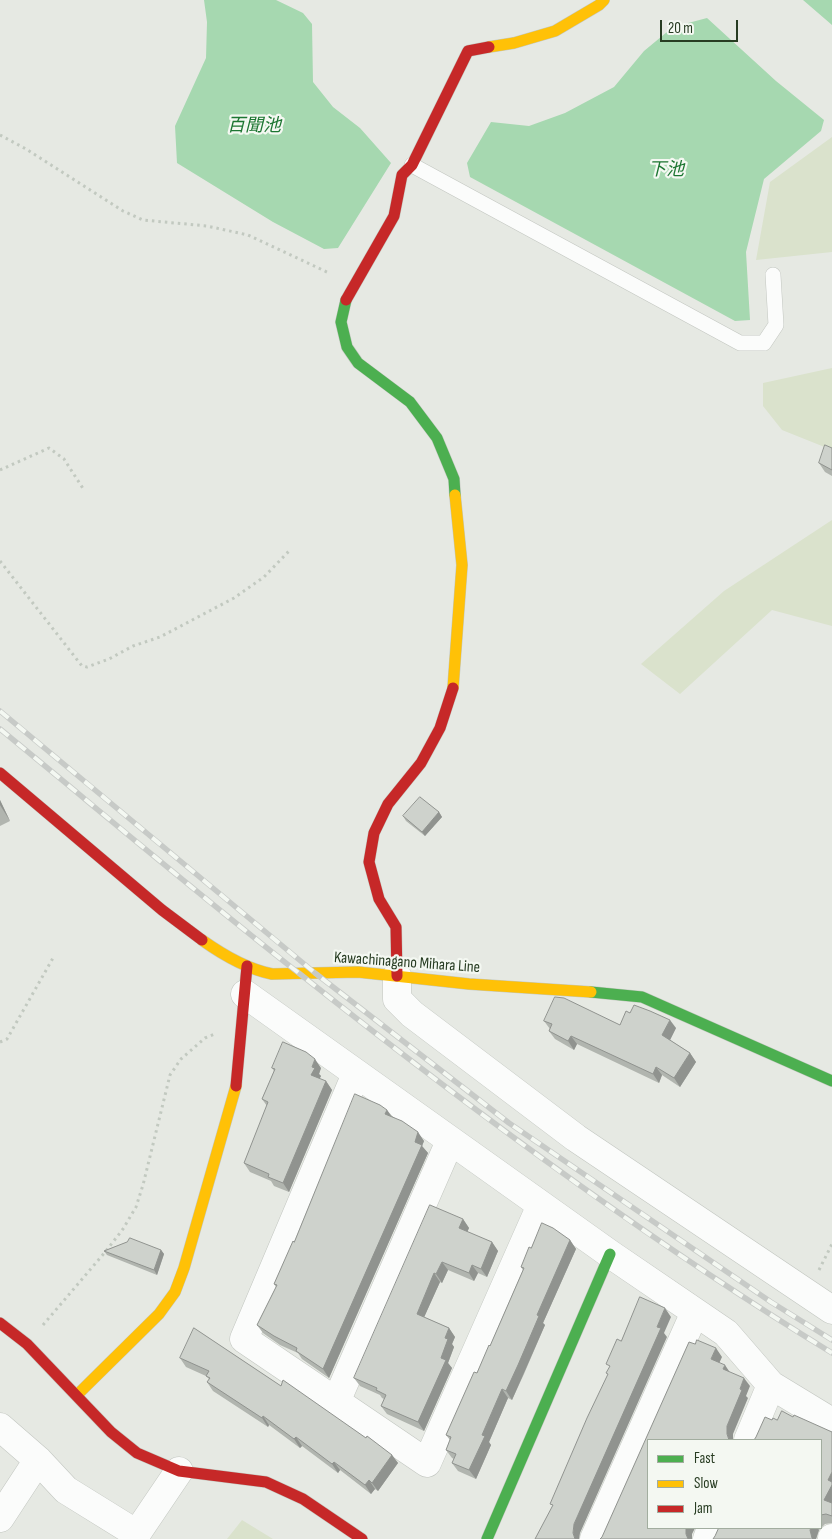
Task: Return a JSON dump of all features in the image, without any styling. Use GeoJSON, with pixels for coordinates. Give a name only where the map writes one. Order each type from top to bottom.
{"type":"FeatureCollection","features":[{"type":"Feature","properties":{"kind":"street"},"geometry":{"type":"LineString","coordinates":[[604,0],[599,5],[555,31],[514,44],[468,51],[412,165],[402,175],[394,216],[346,298],[341,322],[347,347],[358,363],[410,402],[437,438],[454,478],[462,565],[454,685],[440,728],[421,763],[388,804],[374,832],[369,862],[379,898],[396,927],[397,1000],[412,1014],[576,1138],[832,1310]]}},
{"type":"Feature","properties":{"kind":"street","name":"Kawachinagano Mihara Line"},"geometry":{"type":"LineString","coordinates":[[0,772],[162,910],[211,946],[247,966],[272,974],[343,972],[642,997],[832,1081]]}},
{"type":"Feature","properties":{"kind":"street"},"geometry":{"type":"LineString","coordinates":[[77,1395],[159,1314],[175,1292],[184,1268],[236,1091],[247,966]]}},
{"type":"Feature","properties":{"kind":"street"},"geometry":{"type":"LineString","coordinates":[[244,994],[610,1254],[726,1333],[771,1386],[832,1422]]}},
{"type":"Feature","properties":{"kind":"street"},"geometry":{"type":"LineString","coordinates":[[356,1074],[244,1339],[427,1463],[541,1205]]}},
{"type":"Feature","properties":{"kind":"street"},"geometry":{"type":"LineString","coordinates":[[336,1402],[450,1140]]}},
{"type":"Feature","properties":{"kind":"street"},"geometry":{"type":"LineString","coordinates":[[487,1539],[610,1254]]}},
{"type":"Feature","properties":{"kind":"street"},"geometry":{"type":"LineString","coordinates":[[594,1539],[695,1312]]}},
{"type":"Feature","properties":{"kind":"street"},"geometry":{"type":"LineString","coordinates":[[0,1323],[27,1344],[111,1432],[137,1453],[178,1471],[266,1482],[303,1499],[362,1539]]}},
{"type":"Feature","properties":{"kind":"street"},"geometry":{"type":"LineString","coordinates":[[748,1439],[771,1386]]}},
{"type":"Feature","properties":{"kind":"street"},"geometry":{"type":"LineString","coordinates":[[0,1427],[38,1460],[66,1490],[135,1536],[178,1471]]}},
{"type":"Feature","properties":{"kind":"street"},"geometry":{"type":"LineString","coordinates":[[0,1518],[38,1460]]}},
{"type":"Feature","properties":{"kind":"lane"},"geometry":{"type":"LineString","coordinates":[[412,165],[740,344],[764,343],[776,325],[773,276]]}},
{"type":"Feature","properties":{"kind":"path"},"geometry":{"type":"LineString","coordinates":[[0,135],[26,149],[123,211],[144,220],[206,226],[248,235],[353,284]]}},
{"type":"Feature","properties":{"kind":"path"},"geometry":{"type":"LineString","coordinates":[[0,470],[49,448],[64,459],[84,490]]}},
{"type":"Feature","properties":{"kind":"path"},"geometry":{"type":"LineString","coordinates":[[0,561],[82,666],[87,667],[109,659],[133,646],[160,637],[234,598],[264,577],[290,550]]}},
{"type":"Feature","properties":{"kind":"path"},"geometry":{"type":"LineString","coordinates":[[0,1042],[7,1039],[52,958]]}},
{"type":"Feature","properties":{"kind":"path"},"geometry":{"type":"LineString","coordinates":[[27,1344],[106,1252],[136,1207],[144,1185],[170,1075],[181,1059],[205,1038],[222,1031]]}},
{"type":"Feature","properties":{"kind":"shaded area"},"geometry":{"type":"Polygon","coordinates":[[[832,137],[832,252],[756,260],[770,182],[832,137]]]}},
{"type":"Feature","properties":{"kind":"shaded area"},"geometry":{"type":"Polygon","coordinates":[[[832,368],[832,450],[782,430],[763,406],[763,383],[832,368]]]}},
{"type":"Feature","properties":{"kind":"shaded area"},"geometry":{"type":"Polygon","coordinates":[[[832,520],[832,626],[772,610],[680,694],[641,664],[724,591],[832,520]]]}},
{"type":"Feature","properties":{"kind":"shaded area"},"geometry":{"type":"Polygon","coordinates":[[[242,1520],[273,1539],[227,1539],[242,1520]]]}},
{"type":"Feature","properties":{"kind":"water","name":"百聞池"},"geometry":{"type":"Polygon","coordinates":[[[204,0],[276,0],[303,13],[312,24],[313,82],[333,107],[360,128],[391,163],[338,248],[324,249],[273,222],[177,163],[175,126],[206,58],[207,22],[204,0]]]}},
{"type":"Feature","properties":{"kind":"water"},"geometry":{"type":"Polygon","coordinates":[[[803,0],[832,0],[832,25],[803,0]]]}},
{"type":"Feature","properties":{"kind":"water","name":"下池"},"geometry":{"type":"Polygon","coordinates":[[[707,18],[776,81],[824,120],[821,131],[764,179],[746,252],[750,320],[735,321],[470,177],[467,163],[491,122],[529,126],[565,113],[614,87],[644,51],[673,27],[707,18]]]}},
{"type":"Feature","properties":{"kind":"building"},"geometry":{"type":"Polygon","coordinates":[[[825,445],[832,448],[832,470],[819,463],[825,445]]]}},
{"type":"Feature","properties":{"kind":"building"},"geometry":{"type":"Polygon","coordinates":[[[420,797],[439,812],[422,832],[403,816],[420,797]]]}},
{"type":"Feature","properties":{"kind":"building"},"geometry":{"type":"Polygon","coordinates":[[[555,997],[564,998],[620,1025],[626,1011],[630,1013],[634,1005],[650,1011],[670,1020],[662,1035],[690,1053],[674,1078],[656,1067],[653,1074],[571,1036],[568,1041],[549,1031],[552,1024],[544,1021],[555,997]]]}},
{"type":"Feature","properties":{"kind":"building"},"geometry":{"type":"Polygon","coordinates":[[[283,1042],[306,1052],[315,1059],[312,1067],[315,1068],[311,1075],[326,1081],[283,1183],[268,1177],[269,1174],[244,1163],[268,1102],[262,1099],[275,1069],[272,1068],[283,1042]]]}},
{"type":"Feature","properties":{"kind":"building"},"geometry":{"type":"Polygon","coordinates":[[[355,1094],[380,1105],[387,1110],[385,1114],[402,1121],[418,1132],[415,1142],[422,1145],[323,1369],[296,1351],[297,1348],[257,1325],[277,1285],[274,1284],[294,1242],[355,1094]]]}},
{"type":"Feature","properties":{"kind":"building"},"geometry":{"type":"Polygon","coordinates":[[[430,1205],[463,1219],[459,1228],[492,1242],[481,1269],[472,1265],[469,1273],[442,1262],[436,1274],[434,1273],[417,1314],[449,1328],[445,1338],[448,1339],[441,1358],[446,1360],[418,1422],[381,1406],[386,1395],[376,1390],[377,1388],[354,1378],[430,1205]]]}},
{"type":"Feature","properties":{"kind":"building"},"geometry":{"type":"Polygon","coordinates":[[[542,1223],[570,1240],[537,1315],[539,1316],[518,1365],[506,1391],[502,1389],[482,1435],[485,1436],[469,1470],[452,1463],[456,1454],[446,1450],[451,1437],[446,1435],[474,1372],[477,1373],[490,1346],[524,1268],[521,1267],[529,1247],[531,1248],[542,1223]]]}},
{"type":"Feature","properties":{"kind":"building"},"geometry":{"type":"Polygon","coordinates":[[[130,1238],[161,1250],[154,1270],[104,1251],[127,1242],[130,1238]]]}},
{"type":"Feature","properties":{"kind":"building"},"geometry":{"type":"Polygon","coordinates":[[[640,1297],[665,1308],[657,1327],[661,1328],[574,1524],[573,1533],[575,1539],[535,1539],[553,1505],[550,1504],[608,1374],[606,1373],[610,1366],[606,1364],[617,1339],[621,1341],[640,1297]]]}},
{"type":"Feature","properties":{"kind":"building"},"geometry":{"type":"Polygon","coordinates":[[[194,1328],[281,1386],[283,1380],[392,1455],[372,1483],[369,1480],[365,1485],[334,1462],[332,1464],[296,1437],[294,1439],[263,1416],[262,1418],[207,1382],[210,1378],[206,1376],[209,1371],[180,1358],[194,1328]]]}},
{"type":"Feature","properties":{"kind":"building"},"geometry":{"type":"Polygon","coordinates":[[[697,1340],[716,1348],[711,1359],[725,1365],[723,1369],[744,1378],[740,1389],[742,1390],[727,1426],[729,1439],[647,1439],[647,1529],[686,1529],[688,1539],[600,1539],[689,1342],[695,1344],[697,1340]]]}},
{"type":"Feature","properties":{"kind":"building"},"geometry":{"type":"Polygon","coordinates":[[[782,1411],[832,1432],[832,1472],[828,1480],[832,1482],[832,1485],[824,1500],[832,1503],[832,1516],[822,1515],[822,1439],[755,1439],[765,1417],[777,1420],[782,1411]]]}},
{"type":"Feature","properties":{"kind":"building"},"geometry":{"type":"Polygon","coordinates":[[[718,1529],[810,1529],[813,1539],[713,1539],[718,1529]]]}},
{"type":"Feature","properties":{"kind":"railway"},"geometry":{"type":"LineString","coordinates":[[0,711],[315,973],[509,1123],[771,1302],[832,1340]]}},
{"type":"Feature","properties":{"kind":"railway"},"geometry":{"type":"LineString","coordinates":[[0,729],[262,944],[494,1123],[694,1265],[832,1353]]}},
{"type":"Feature","properties":{"kind":"traffic: fast"},"geometry":{"type":"LineString","coordinates":[[346,300],[341,322],[347,347],[358,363],[410,402],[437,438],[454,479],[455,495]]}},
{"type":"Feature","properties":{"kind":"traffic: fast"},"geometry":{"type":"LineString","coordinates":[[591,992],[642,997],[832,1081]]}},
{"type":"Feature","properties":{"kind":"traffic: fast"},"geometry":{"type":"LineString","coordinates":[[487,1539],[610,1254]]}},
{"type":"Feature","properties":{"kind":"traffic: slow"},"geometry":{"type":"LineString","coordinates":[[489,47],[514,43],[555,31],[599,5],[604,0]]}},
{"type":"Feature","properties":{"kind":"traffic: slow"},"geometry":{"type":"LineString","coordinates":[[453,688],[462,565],[455,495]]}},
{"type":"Feature","properties":{"kind":"traffic: slow"},"geometry":{"type":"LineString","coordinates":[[202,940],[235,961],[253,969],[272,974],[358,972],[469,984],[591,992]]}},
{"type":"Feature","properties":{"kind":"traffic: slow"},"geometry":{"type":"LineString","coordinates":[[77,1395],[159,1314],[175,1292],[184,1268],[236,1086]]}},
{"type":"Feature","properties":{"kind":"traffic: jam"},"geometry":{"type":"LineString","coordinates":[[346,300],[394,216],[402,175],[412,165],[468,51],[489,47]]}},
{"type":"Feature","properties":{"kind":"traffic: jam"},"geometry":{"type":"LineString","coordinates":[[397,976],[396,927],[379,899],[369,862],[374,833],[388,804],[421,763],[440,728],[453,688]]}},
{"type":"Feature","properties":{"kind":"traffic: jam"},"geometry":{"type":"LineString","coordinates":[[0,773],[162,910],[202,940]]}},
{"type":"Feature","properties":{"kind":"traffic: jam"},"geometry":{"type":"LineString","coordinates":[[236,1086],[247,966]]}},
{"type":"Feature","properties":{"kind":"traffic: jam"},"geometry":{"type":"LineString","coordinates":[[0,1323],[27,1344],[111,1432],[137,1453],[179,1471],[266,1482],[303,1499],[362,1539]]}}]}
